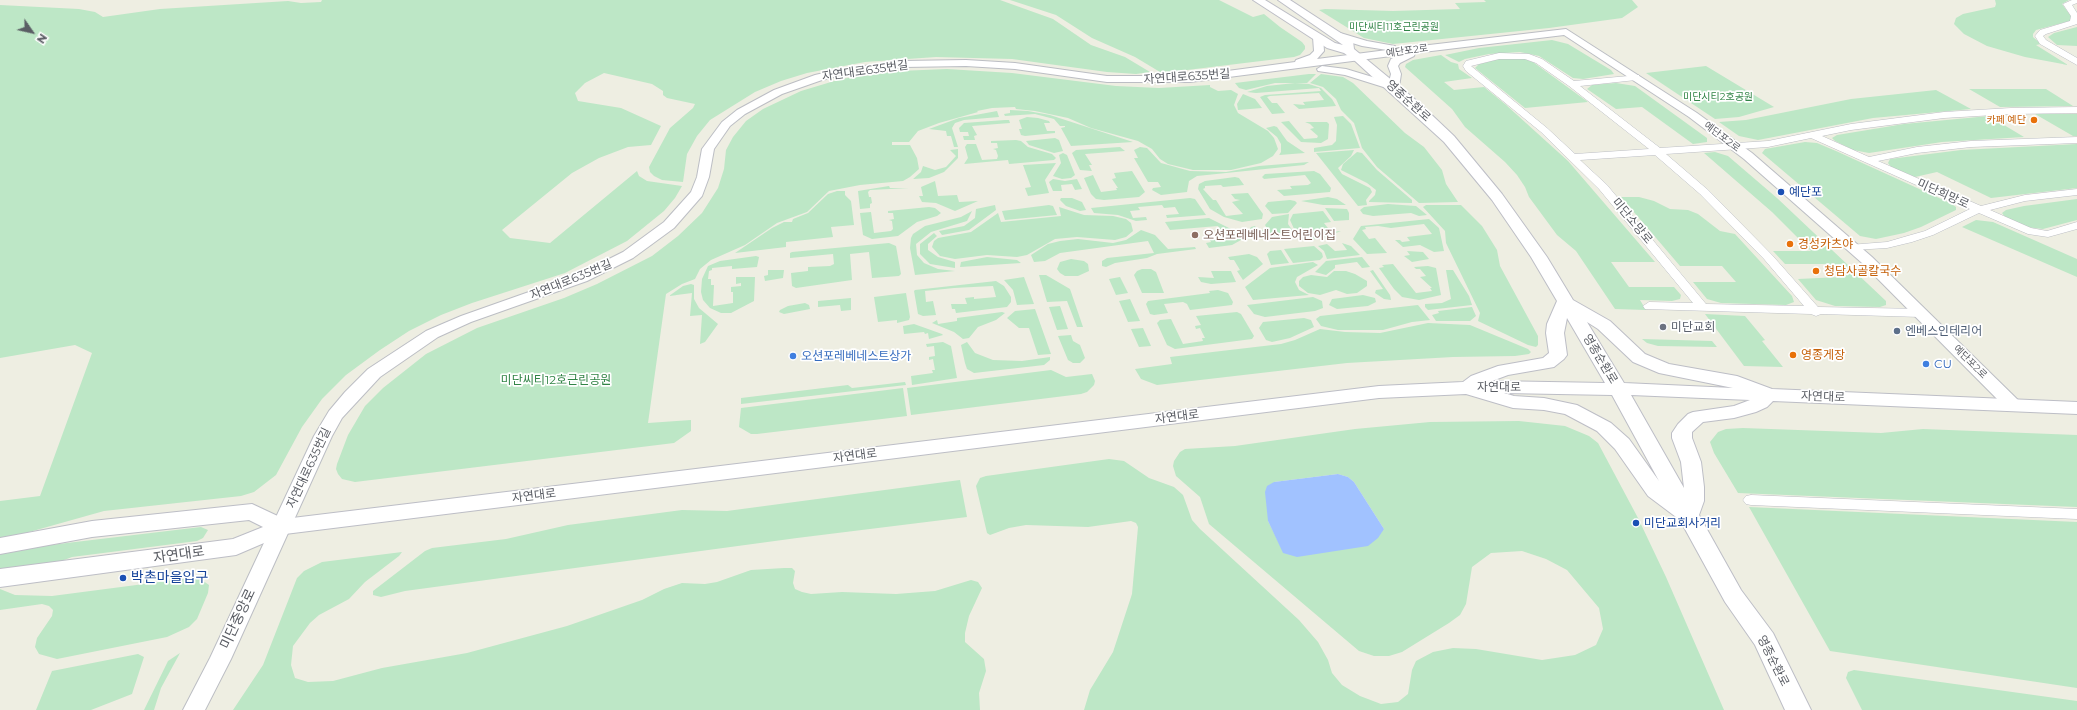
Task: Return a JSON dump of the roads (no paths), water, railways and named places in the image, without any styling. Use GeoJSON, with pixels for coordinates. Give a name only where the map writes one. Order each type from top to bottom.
{"type":"FeatureCollection","features":[{"type":"Feature","properties":{"kind":"main road","name":"영종순환로"},"geometry":{"type":"LineString","coordinates":[[1258,0],[1331,46],[1353,54],[1393,87],[1449,139],[1497,197],[1539,257],[1618,389],[1733,596],[1765,640],[1798,710]]}},
{"type":"Feature","properties":{"kind":"main road","name":"영종순환로"},"geometry":{"type":"LineString","coordinates":[[1283,0],[1349,44],[1353,54]]}},
{"type":"Feature","properties":{"kind":"main road"},"geometry":{"type":"LineString","coordinates":[[1565,302],[1604,325],[1639,358],[1665,369],[1730,380],[1769,395],[1760,404],[1749,408],[1734,412],[1700,416],[1695,418],[1685,428],[1682,433],[1682,438],[1692,468],[1694,488],[1693,502],[1688,515],[1654,491],[1622,444],[1604,427],[1570,409],[1544,404],[1513,402],[1467,388],[1478,380],[1504,370],[1548,363],[1558,355],[1558,346],[1554,333],[1565,302]]}},
{"type":"Feature","properties":{"kind":"main road","name":"자연대로"},"geometry":{"type":"LineString","coordinates":[[0,578],[236,547],[282,527],[1379,392],[1467,388],[1618,389],[2077,408]]}},
{"type":"Feature","properties":{"kind":"main road"},"geometry":{"type":"LineString","coordinates":[[0,546],[92,529],[252,512],[282,527]]}},
{"type":"Feature","properties":{"kind":"street"},"geometry":{"type":"LineString","coordinates":[[2077,1],[2067,4],[2075,16],[2074,22],[2043,32],[2039,36],[2043,42],[2077,62]]}},
{"type":"Feature","properties":{"kind":"street","name":"예단포2로"},"geometry":{"type":"LineString","coordinates":[[1353,54],[1429,48],[1566,32],[1636,77],[1734,146],[1807,206],[1853,247],[2013,405]]}},
{"type":"Feature","properties":{"kind":"street"},"geometry":{"type":"LineString","coordinates":[[1337,35],[1378,47],[1429,48]]}},
{"type":"Feature","properties":{"kind":"street"},"geometry":{"type":"LineString","coordinates":[[1280,68],[1316,55],[1320,48],[1318,37]]}},
{"type":"Feature","properties":{"kind":"street"},"geometry":{"type":"LineString","coordinates":[[1280,68],[1335,70],[1393,87],[1396,74],[1393,66],[1395,62],[1401,57],[1429,48]]}},
{"type":"Feature","properties":{"kind":"street","name":"자연대로635번길"},"geometry":{"type":"LineString","coordinates":[[282,527],[323,436],[335,415],[351,396],[374,373],[432,334],[466,319],[582,278],[628,255],[650,240],[684,210],[697,193],[703,177],[708,149],[726,124],[741,112],[778,92],[841,72],[912,64],[996,65],[1088,77],[1134,80],[1190,79],[1280,68],[1353,54]]}},
{"type":"Feature","properties":{"kind":"street","name":"미단소망로"},"geometry":{"type":"LineString","coordinates":[[1703,308],[1635,224],[1574,157],[1518,108],[1469,69],[1467,66],[1469,63],[1489,58],[1526,56],[1539,61],[1572,84],[1658,151],[1735,223],[1816,312]]}},
{"type":"Feature","properties":{"kind":"street"},"geometry":{"type":"LineString","coordinates":[[1572,84],[1636,77]]}},
{"type":"Feature","properties":{"kind":"street"},"geometry":{"type":"LineString","coordinates":[[1574,157],[1768,144],[1895,120],[1944,115],[2011,111],[2077,110]]}},
{"type":"Feature","properties":{"kind":"street","name":"미단희망로"},"geometry":{"type":"LineString","coordinates":[[1812,135],[1978,210],[2035,233],[2048,234],[2077,225]]}},
{"type":"Feature","properties":{"kind":"street"},"geometry":{"type":"LineString","coordinates":[[1867,160],[1917,150],[1971,144],[2077,140]]}},
{"type":"Feature","properties":{"kind":"street"},"geometry":{"type":"LineString","coordinates":[[1853,247],[1887,245],[1908,240],[1929,233],[1978,210],[2025,198],[2077,192]]}},
{"type":"Feature","properties":{"kind":"street"},"geometry":{"type":"LineString","coordinates":[[1649,306],[1816,312],[1921,313]]}},
{"type":"Feature","properties":{"kind":"street"},"geometry":{"type":"LineString","coordinates":[[1751,500],[2077,514]]}},
{"type":"Feature","properties":{"kind":"street","name":"미단중앙로"},"geometry":{"type":"LineString","coordinates":[[194,710],[282,527]]}},
{"type":"Feature","properties":{"kind":"water"},"geometry":{"type":"Polygon","coordinates":[[[1338,474],[1348,477],[1354,482],[1384,529],[1378,538],[1368,546],[1297,557],[1283,553],[1268,521],[1265,492],[1267,486],[1274,482],[1338,474]]]}},
{"type":"Feature","properties":{"kind":"place","name":"카페 예단"},"geometry":{"type":"Point","coordinates":[2034,120]}},
{"type":"Feature","properties":{"kind":"place","name":"예단포"},"geometry":{"type":"Point","coordinates":[1781,192]}},
{"type":"Feature","properties":{"kind":"place","name":"오션포레베네스트어린이집"},"geometry":{"type":"Point","coordinates":[1195,235]}},
{"type":"Feature","properties":{"kind":"place","name":"경성카츠야"},"geometry":{"type":"Point","coordinates":[1790,244]}},
{"type":"Feature","properties":{"kind":"place","name":"청담사골칼국수"},"geometry":{"type":"Point","coordinates":[1816,271]}},
{"type":"Feature","properties":{"kind":"place","name":"미단교회"},"geometry":{"type":"Point","coordinates":[1663,327]}},
{"type":"Feature","properties":{"kind":"place","name":"엔베스인테리어"},"geometry":{"type":"Point","coordinates":[1897,331]}},
{"type":"Feature","properties":{"kind":"place","name":"영종게장"},"geometry":{"type":"Point","coordinates":[1793,355]}},
{"type":"Feature","properties":{"kind":"place","name":"오션포레베네스트상가"},"geometry":{"type":"Point","coordinates":[793,356]}},
{"type":"Feature","properties":{"kind":"place","name":"CU"},"geometry":{"type":"Point","coordinates":[1926,364]}},
{"type":"Feature","properties":{"kind":"place","name":"미단교회사거리"},"geometry":{"type":"Point","coordinates":[1636,523]}},
{"type":"Feature","properties":{"kind":"place","name":"박촌마을입구"},"geometry":{"type":"Point","coordinates":[123,578]}},
{"type":"Feature","properties":{"kind":"park label","name":"미단씨티11호근린공원"},"geometry":{"type":"Point","coordinates":[1394,27]}},
{"type":"Feature","properties":{"kind":"park label","name":"미단시티2호공원"},"geometry":{"type":"Point","coordinates":[1718,97]}},
{"type":"Feature","properties":{"kind":"park label","name":"미단씨티12호근린공원"},"geometry":{"type":"Point","coordinates":[556,380]}}]}
